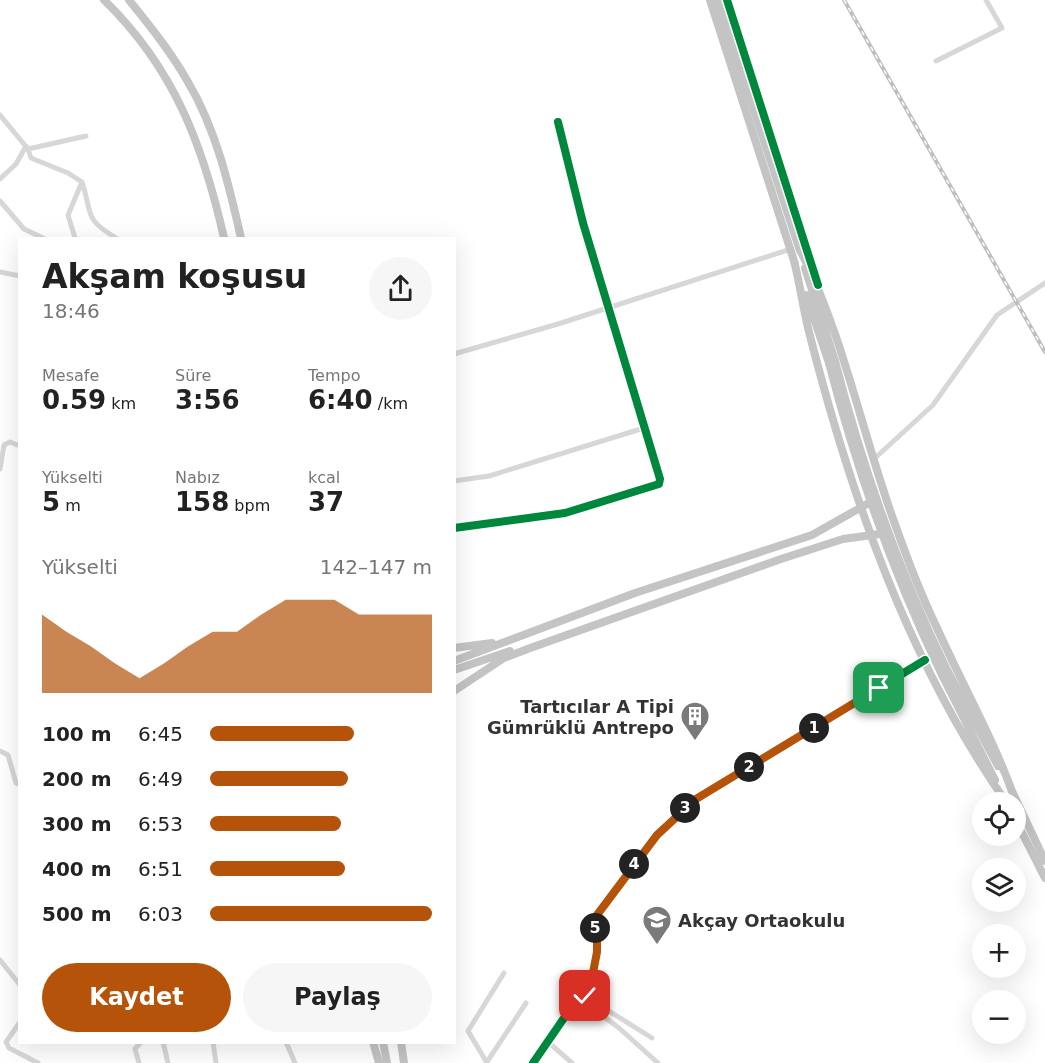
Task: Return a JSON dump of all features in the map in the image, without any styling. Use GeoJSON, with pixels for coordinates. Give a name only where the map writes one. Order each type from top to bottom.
{"type":"FeatureCollection","features":[{"type":"Feature","properties":{"kind":"highway"},"geometry":{"type":"LineString","coordinates":[[104,0],[145,48],[175,92],[196,135],[213,189],[224,237]]}},
{"type":"Feature","properties":{"kind":"highway"},"geometry":{"type":"LineString","coordinates":[[129,0],[159,38],[189,83],[210,128],[231,192],[241,237]]}},
{"type":"Feature","properties":{"kind":"highway"},"geometry":{"type":"LineString","coordinates":[[710,0],[795,248],[818,285],[887,504],[923,599],[989,731],[1012,792]]}},
{"type":"Feature","properties":{"kind":"highway"},"geometry":{"type":"LineString","coordinates":[[718,0],[881,514],[945,673],[1001,792]]}},
{"type":"Feature","properties":{"kind":"highway"},"geometry":{"type":"LineString","coordinates":[[795,248],[794,261],[808,328],[870,536],[925,660],[975,758],[999,792]]}},
{"type":"Feature","properties":{"kind":"highway"},"geometry":{"type":"LineString","coordinates":[[794,261],[832,362]]}},
{"type":"Feature","properties":{"kind":"highway"},"geometry":{"type":"LineString","coordinates":[[456,660],[635,593],[812,535],[860,508],[879,502],[887,504]]}},
{"type":"Feature","properties":{"kind":"highway"},"geometry":{"type":"LineString","coordinates":[[456,690],[504,658],[781,559],[843,539],[878,536],[896,528]]}},
{"type":"Feature","properties":{"kind":"highway"},"geometry":{"type":"LineString","coordinates":[[456,669],[586,624],[636,612]]}},
{"type":"Feature","properties":{"kind":"highway"},"geometry":{"type":"LineString","coordinates":[[456,648],[483,645],[551,626]]}},
{"type":"Feature","properties":{"kind":"highway"},"geometry":{"type":"LineString","coordinates":[[945,673],[1012,792]]}},
{"type":"Feature","properties":{"kind":"highway"},"geometry":{"type":"LineString","coordinates":[[1026,821],[1045,861]]}},
{"type":"Feature","properties":{"kind":"highway"},"geometry":{"type":"LineString","coordinates":[[1026,841],[1045,878]]}},
{"type":"Feature","properties":{"kind":"highway"},"geometry":{"type":"LineString","coordinates":[[374,1044],[379,1063]]}},
{"type":"Feature","properties":{"kind":"highway"},"geometry":{"type":"LineString","coordinates":[[383,1044],[387,1063]]}},
{"type":"Feature","properties":{"kind":"highway"},"geometry":{"type":"LineString","coordinates":[[400,1044],[405,1063]]}},
{"type":"Feature","properties":{"kind":"street"},"geometry":{"type":"LineString","coordinates":[[727,0],[818,285]]}},
{"type":"Feature","properties":{"kind":"street"},"geometry":{"type":"LineString","coordinates":[[936,61],[1002,28],[986,0]]}},
{"type":"Feature","properties":{"kind":"street"},"geometry":{"type":"LineString","coordinates":[[0,115],[27,147],[31,158],[40,164],[68,173],[82,183],[93,223],[114,237]]}},
{"type":"Feature","properties":{"kind":"street"},"geometry":{"type":"LineString","coordinates":[[456,528],[565,513],[659,484],[660,479],[583,223],[558,122]]}},
{"type":"Feature","properties":{"kind":"street"},"geometry":{"type":"LineString","coordinates":[[0,179],[16,164],[27,147],[86,136]]}},
{"type":"Feature","properties":{"kind":"street"},"geometry":{"type":"LineString","coordinates":[[75,237],[68,215],[82,183]]}},
{"type":"Feature","properties":{"kind":"street"},"geometry":{"type":"LineString","coordinates":[[0,201],[24,229],[41,237]]}},
{"type":"Feature","properties":{"kind":"street"},"geometry":{"type":"LineString","coordinates":[[456,353],[795,248]]}},
{"type":"Feature","properties":{"kind":"street"},"geometry":{"type":"LineString","coordinates":[[0,272],[18,276]]}},
{"type":"Feature","properties":{"kind":"street"},"geometry":{"type":"LineString","coordinates":[[874,459],[933,405],[997,315],[1045,283]]}},
{"type":"Feature","properties":{"kind":"street"},"geometry":{"type":"LineString","coordinates":[[456,482],[489,476],[644,428]]}},
{"type":"Feature","properties":{"kind":"street"},"geometry":{"type":"LineString","coordinates":[[0,469],[2,443],[10,441],[18,445]]}},
{"type":"Feature","properties":{"kind":"street"},"geometry":{"type":"LineString","coordinates":[[533,1063],[564,1018],[584,998],[591,983],[597,952],[597,915],[657,835],[704,794],[925,660]]}},
{"type":"Feature","properties":{"kind":"street"},"geometry":{"type":"LineString","coordinates":[[0,751],[8,755],[18,784]]}},
{"type":"Feature","properties":{"kind":"street"},"geometry":{"type":"LineString","coordinates":[[0,960],[18,982]]}},
{"type":"Feature","properties":{"kind":"street"},"geometry":{"type":"LineString","coordinates":[[504,973],[468,1031],[487,1063],[526,1003]]}},
{"type":"Feature","properties":{"kind":"street"},"geometry":{"type":"LineString","coordinates":[[584,998],[652,1038]]}},
{"type":"Feature","properties":{"kind":"street"},"geometry":{"type":"LineString","coordinates":[[584,998],[658,1063]]}},
{"type":"Feature","properties":{"kind":"street"},"geometry":{"type":"LineString","coordinates":[[18,1025],[6,1042],[9,1048],[39,1063]]}},
{"type":"Feature","properties":{"kind":"street"},"geometry":{"type":"LineString","coordinates":[[547,1041],[572,1063]]}},
{"type":"Feature","properties":{"kind":"street"},"geometry":{"type":"LineString","coordinates":[[139,1044],[135,1049],[139,1063]]}},
{"type":"Feature","properties":{"kind":"street"},"geometry":{"type":"LineString","coordinates":[[163,1044],[168,1063]]}},
{"type":"Feature","properties":{"kind":"street"},"geometry":{"type":"LineString","coordinates":[[213,1044],[216,1063]]}},
{"type":"Feature","properties":{"kind":"street"},"geometry":{"type":"LineString","coordinates":[[287,1044],[295,1063]]}},
{"type":"Feature","properties":{"kind":"railway"},"geometry":{"type":"LineString","coordinates":[[844,0],[1045,352]]}},
{"type":"Feature","properties":{"kind":"cycle path"},"geometry":{"type":"LineString","coordinates":[[727,0],[818,285]]}},
{"type":"Feature","properties":{"kind":"cycle path"},"geometry":{"type":"LineString","coordinates":[[456,528],[565,513],[659,484],[660,479],[583,223],[558,122]]}},
{"type":"Feature","properties":{"kind":"cycle path"},"geometry":{"type":"LineString","coordinates":[[533,1063],[564,1018],[583,1001],[591,983],[597,952],[597,915],[657,835],[696,799],[925,660]]}},
{"type":"Feature","properties":{"kind":"place","name":"Tartıcılar A Tipi Gümrüklü Antrepo"},"geometry":{"type":"Point","coordinates":[695,742]}},
{"type":"Feature","properties":{"kind":"place","name":"Akçay Ortaokulu"},"geometry":{"type":"Point","coordinates":[657,946]}},
{"type":"Feature","properties":{"kind":"route"},"geometry":{"type":"LineString","coordinates":[[585,996],[591,983],[597,952],[595,922],[597,915],[657,835],[696,799],[879,688]]}}]}
